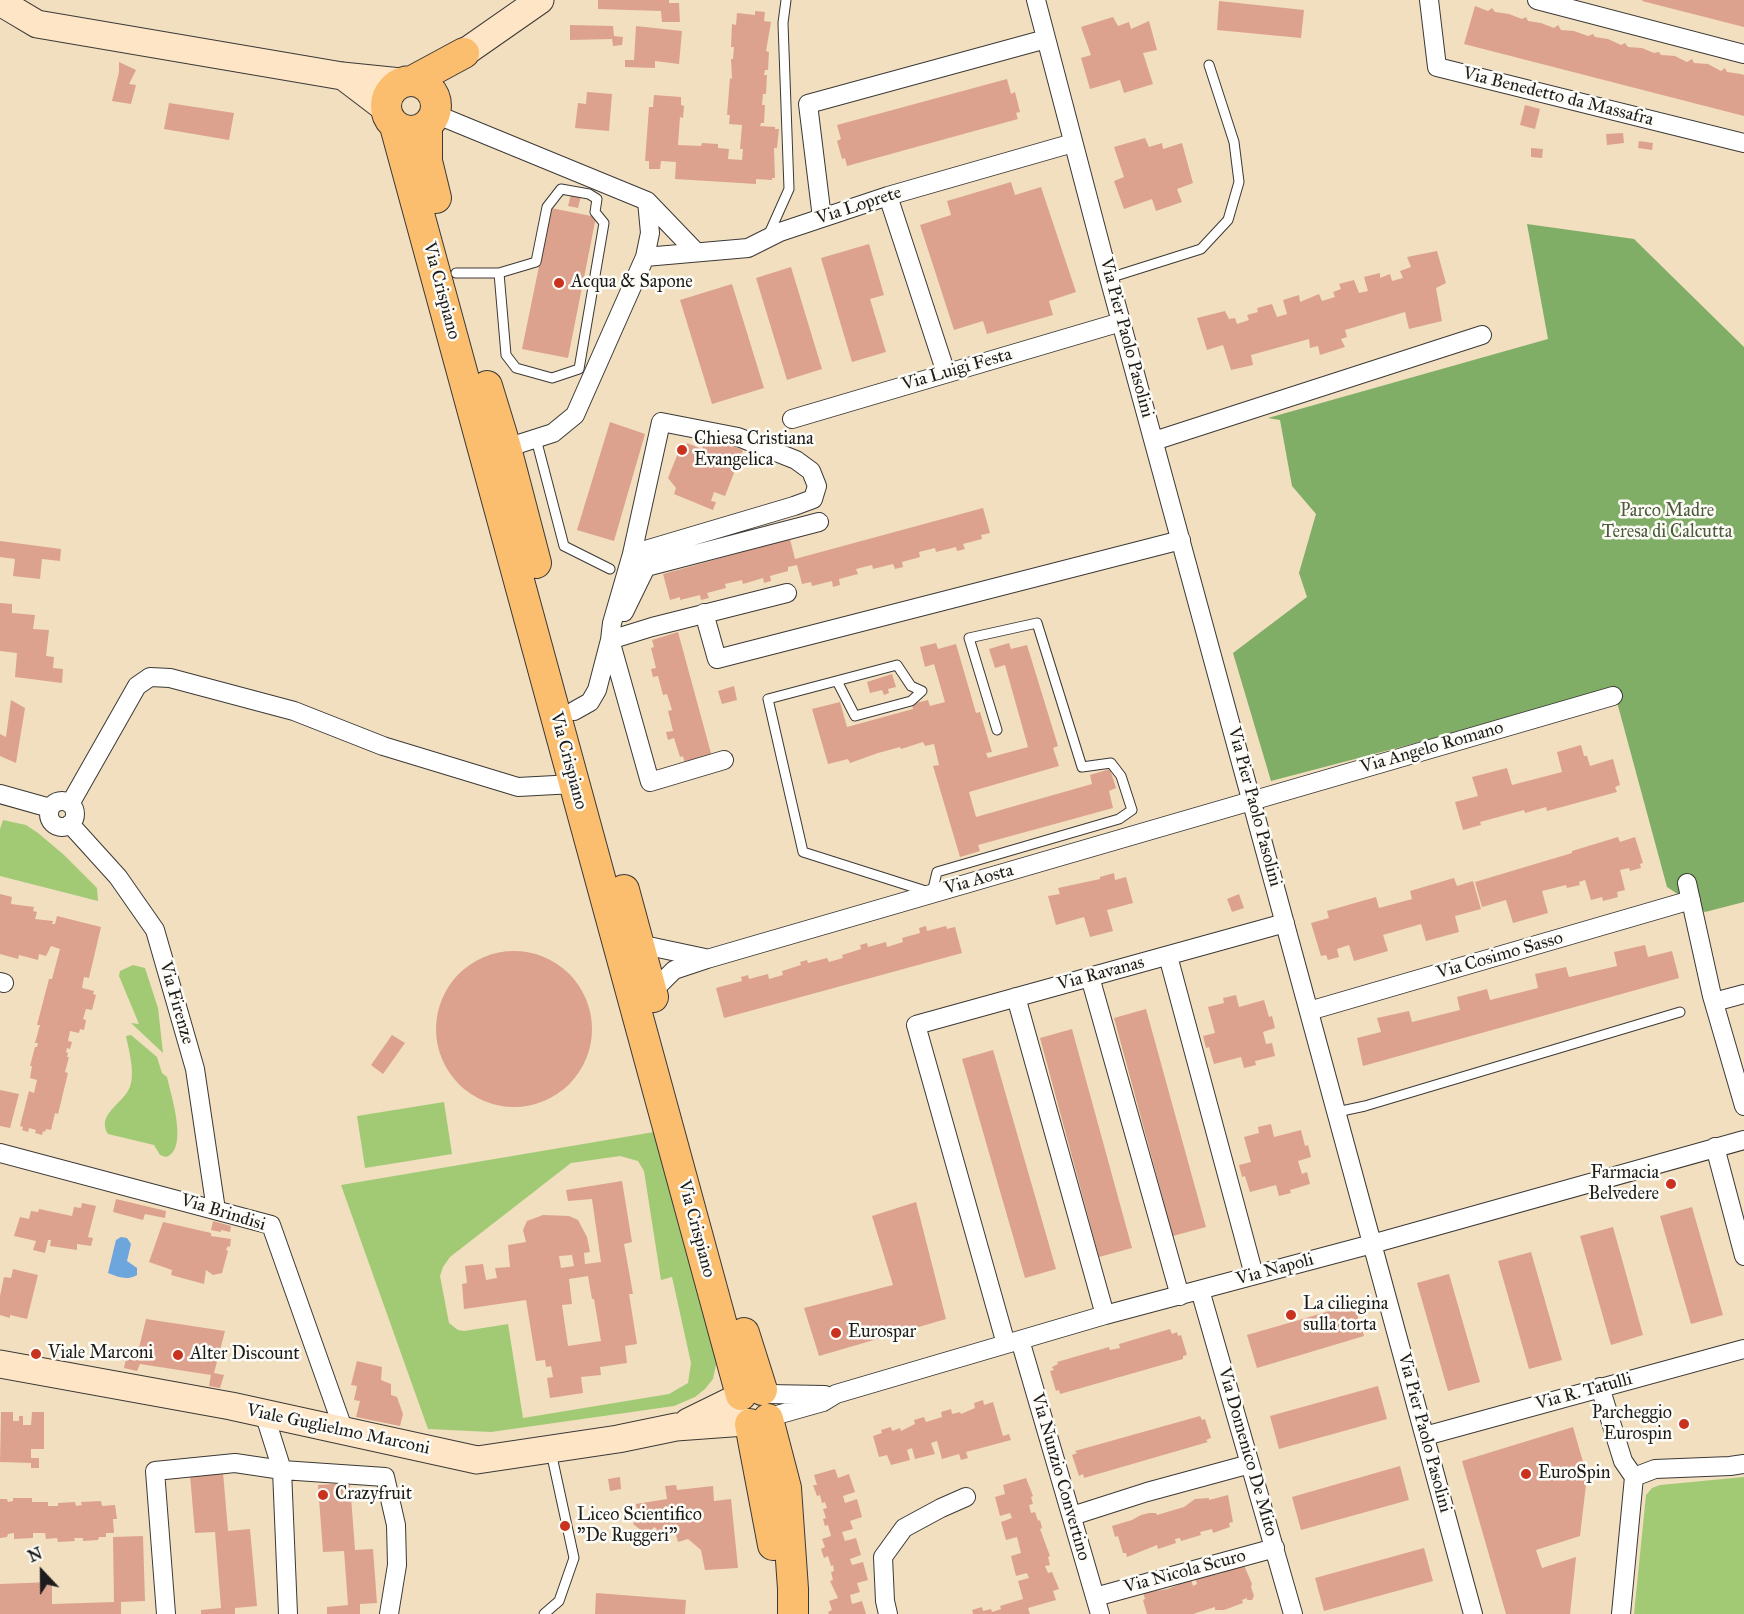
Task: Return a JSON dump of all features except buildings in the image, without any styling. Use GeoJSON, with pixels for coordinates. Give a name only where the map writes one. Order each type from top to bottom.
{"type":"FeatureCollection","features":[{"type":"Feature","properties":{"kind":"main road"},"geometry":{"type":"LineString","coordinates":[[464,53],[433,113],[419,130],[410,131],[390,117],[387,98],[392,88],[464,53]]}},
{"type":"Feature","properties":{"kind":"main road"},"geometry":{"type":"LineString","coordinates":[[407,81],[428,86],[433,113]]}},
{"type":"Feature","properties":{"kind":"main road","name":"Via Crispiano"},"geometry":{"type":"LineString","coordinates":[[433,113],[427,161],[745,1337],[772,1536],[777,1614]]}},
{"type":"Feature","properties":{"kind":"main road","name":"Via Crispiano"},"geometry":{"type":"LineString","coordinates":[[390,117],[574,784],[756,1407],[786,1488],[793,1614]]}},
{"type":"Feature","properties":{"kind":"street"},"geometry":{"type":"LineString","coordinates":[[464,53],[540,0]]}},
{"type":"Feature","properties":{"kind":"street","name":"Via Pier Paolo Pasolini"},"geometry":{"type":"LineString","coordinates":[[1036,0],[1109,278],[1473,1614]]}},
{"type":"Feature","properties":{"kind":"street","name":"Via Benedetto da Massafra"},"geometry":{"type":"LineString","coordinates":[[1429,0],[1437,67],[1744,143]]}},
{"type":"Feature","properties":{"kind":"street"},"geometry":{"type":"LineString","coordinates":[[1537,0],[1744,54]]}},
{"type":"Feature","properties":{"kind":"street"},"geometry":{"type":"LineString","coordinates":[[0,2],[37,24],[342,76],[407,81]]}},
{"type":"Feature","properties":{"kind":"street"},"geometry":{"type":"LineString","coordinates":[[822,218],[808,104],[1046,39]]}},
{"type":"Feature","properties":{"kind":"street"},"geometry":{"type":"LineString","coordinates":[[342,76],[390,117]]}},
{"type":"Feature","properties":{"kind":"street"},"geometry":{"type":"LineString","coordinates":[[433,113],[647,201],[696,252]]}},
{"type":"Feature","properties":{"kind":"street","name":"Via Loprete"},"geometry":{"type":"LineString","coordinates":[[645,256],[748,248],[767,238],[888,196],[1073,143]]}},
{"type":"Feature","properties":{"kind":"street"},"geometry":{"type":"LineString","coordinates":[[888,196],[946,373]]}},
{"type":"Feature","properties":{"kind":"street"},"geometry":{"type":"LineString","coordinates":[[506,448],[553,433],[575,415],[645,256],[650,233],[647,201]]}},
{"type":"Feature","properties":{"kind":"street","name":"Via Luigi Festa"},"geometry":{"type":"LineString","coordinates":[[792,419],[1121,322]]}},
{"type":"Feature","properties":{"kind":"street"},"geometry":{"type":"LineString","coordinates":[[1154,441],[1482,335]]}},
{"type":"Feature","properties":{"kind":"street","name":"Via Crispiano"},"geometry":{"type":"LineString","coordinates":[[574,711],[590,702],[597,690],[612,623],[632,554],[661,422],[738,437],[796,460],[811,471],[817,486],[813,499],[632,554]]}},
{"type":"Feature","properties":{"kind":"street","name":"Via Crispiano"},"geometry":{"type":"LineString","coordinates":[[610,640],[646,567],[819,522]]}},
{"type":"Feature","properties":{"kind":"street"},"geometry":{"type":"LineString","coordinates":[[704,614],[717,659],[1181,540]]}},
{"type":"Feature","properties":{"kind":"street"},"geometry":{"type":"LineString","coordinates":[[724,760],[650,782],[610,640],[787,593]]}},
{"type":"Feature","properties":{"kind":"street"},"geometry":{"type":"LineString","coordinates":[[69,804],[137,686],[150,677],[170,678],[294,711],[383,746],[518,787],[574,784]]}},
{"type":"Feature","properties":{"kind":"street","name":"Via Angelo Romano"},"geometry":{"type":"LineString","coordinates":[[1252,801],[1613,696]]}},
{"type":"Feature","properties":{"kind":"street"},"geometry":{"type":"LineString","coordinates":[[0,794],[50,808]]}},
{"type":"Feature","properties":{"kind":"street","name":"Via Aosta"},"geometry":{"type":"LineString","coordinates":[[707,959],[1252,801]]}},
{"type":"Feature","properties":{"kind":"street"},"geometry":{"type":"LineString","coordinates":[[56,803],[69,804],[74,810],[75,818],[62,828],[54,825],[49,817],[50,808],[56,803]]}},
{"type":"Feature","properties":{"kind":"street","name":"Via Firenze"},"geometry":{"type":"LineString","coordinates":[[70,824],[118,877],[155,930],[195,1069],[216,1210]]}},
{"type":"Feature","properties":{"kind":"street","name":"Via Cosimo Sasso"},"geometry":{"type":"LineString","coordinates":[[1309,1011],[1689,892],[1714,1002]]}},
{"type":"Feature","properties":{"kind":"street","name":"Via Ravanas"},"geometry":{"type":"LineString","coordinates":[[916,1025],[1285,923]]}},
{"type":"Feature","properties":{"kind":"street"},"geometry":{"type":"LineString","coordinates":[[639,944],[707,959]]}},
{"type":"Feature","properties":{"kind":"street"},"geometry":{"type":"LineString","coordinates":[[1168,956],[1254,1275]]}},
{"type":"Feature","properties":{"kind":"street"},"geometry":{"type":"LineString","coordinates":[[652,992],[674,970],[707,959]]}},
{"type":"Feature","properties":{"kind":"street"},"geometry":{"type":"LineString","coordinates":[[1090,977],[1180,1296]]}},
{"type":"Feature","properties":{"kind":"street"},"geometry":{"type":"LineString","coordinates":[[1744,994],[1714,1002],[1744,1106]]}},
{"type":"Feature","properties":{"kind":"street"},"geometry":{"type":"LineString","coordinates":[[1016,997],[1105,1315]]}},
{"type":"Feature","properties":{"kind":"street","name":"Via Nunzio Convertino"},"geometry":{"type":"LineString","coordinates":[[916,1025],[1013,1342],[1072,1516],[1098,1606]]}},
{"type":"Feature","properties":{"kind":"street","name":"Via Napoli"},"geometry":{"type":"LineString","coordinates":[[756,1407],[836,1394],[1105,1315],[1372,1244],[1744,1140]]}},
{"type":"Feature","properties":{"kind":"street"},"geometry":{"type":"LineString","coordinates":[[1715,1147],[1744,1256]]}},
{"type":"Feature","properties":{"kind":"street","name":"Via Brindisi"},"geometry":{"type":"LineString","coordinates":[[0,1153],[271,1224],[344,1431]]}},
{"type":"Feature","properties":{"kind":"street","name":"Via Domenico De Mito"},"geometry":{"type":"LineString","coordinates":[[1200,1290],[1293,1614]]}},
{"type":"Feature","properties":{"kind":"street","name":"Via R. Tatulli"},"geometry":{"type":"LineString","coordinates":[[1425,1436],[1744,1349]]}},
{"type":"Feature","properties":{"kind":"street","name":"Viale Guglielmo Marconi"},"geometry":{"type":"LineString","coordinates":[[0,1364],[264,1413],[477,1460],[676,1427],[756,1407]]}},
{"type":"Feature","properties":{"kind":"street"},"geometry":{"type":"LineString","coordinates":[[1600,1387],[1623,1461],[1635,1477],[1621,1614]]}},
{"type":"Feature","properties":{"kind":"street"},"geometry":{"type":"LineString","coordinates":[[264,1413],[282,1470],[288,1614]]}},
{"type":"Feature","properties":{"kind":"street"},"geometry":{"type":"LineString","coordinates":[[166,1614],[155,1471],[235,1463],[282,1470],[385,1477],[396,1526],[397,1565],[389,1614]]}},
{"type":"Feature","properties":{"kind":"street"},"geometry":{"type":"LineString","coordinates":[[1072,1516],[1147,1492],[1250,1464]]}},
{"type":"Feature","properties":{"kind":"street"},"geometry":{"type":"LineString","coordinates":[[1635,1477],[1655,1469],[1744,1464]]}},
{"type":"Feature","properties":{"kind":"street"},"geometry":{"type":"LineString","coordinates":[[888,1614],[885,1601],[884,1557],[904,1528],[966,1497]]}},
{"type":"Feature","properties":{"kind":"street","name":"Via Nicola Scuro"},"geometry":{"type":"LineString","coordinates":[[1098,1606],[1275,1548]]}},
{"type":"Feature","properties":{"kind":"lane"},"geometry":{"type":"LineString","coordinates":[[767,238],[789,189],[783,23],[786,0]]}},
{"type":"Feature","properties":{"kind":"lane"},"geometry":{"type":"LineString","coordinates":[[1109,278],[1201,249],[1228,220],[1239,182],[1234,142],[1209,65]]}},
{"type":"Feature","properties":{"kind":"lane","name":"Via Crispiano"},"geometry":{"type":"LineString","coordinates":[[456,273],[499,273],[536,262],[547,207],[561,189],[589,194],[597,199],[595,212],[604,223],[579,369],[552,378],[516,368],[506,355],[499,273]]}},
{"type":"Feature","properties":{"kind":"lane"},"geometry":{"type":"LineString","coordinates":[[536,439],[564,546],[610,568]]}},
{"type":"Feature","properties":{"kind":"lane"},"geometry":{"type":"LineString","coordinates":[[837,681],[855,716],[911,700],[922,691],[911,686],[897,665],[768,699],[802,852],[932,894],[937,872],[1119,819],[1131,810],[1121,776],[1111,763],[1082,767],[1037,623],[969,638],[997,730]]}},
{"type":"Feature","properties":{"kind":"lane"},"geometry":{"type":"LineString","coordinates":[[1337,1112],[1365,1106],[1680,1012]]}},
{"type":"Feature","properties":{"kind":"lane"},"geometry":{"type":"LineString","coordinates":[[544,1614],[559,1601],[574,1558],[550,1449]]}},
{"type":"Feature","properties":{"kind":"green space","name":"Parco Madre Teresa di Calcutta"},"geometry":{"type":"Polygon","coordinates":[[[1527,224],[1634,239],[1744,347],[1744,902],[1705,912],[1667,887],[1614,691],[1271,781],[1233,653],[1307,597],[1299,573],[1316,514],[1292,486],[1280,420],[1268,418],[1548,339],[1527,224]]]}},
{"type":"Feature","properties":{"kind":"green space"},"geometry":{"type":"Polygon","coordinates":[[[3,820],[26,825],[63,854],[97,888],[98,901],[0,876],[0,829],[3,820]]]}},
{"type":"Feature","properties":{"kind":"green space"},"geometry":{"type":"Polygon","coordinates":[[[133,965],[145,968],[158,1008],[163,1053],[131,1023],[139,1024],[119,976],[120,971],[133,965]]]}},
{"type":"Feature","properties":{"kind":"green space"},"geometry":{"type":"Polygon","coordinates":[[[131,1035],[157,1057],[162,1073],[167,1077],[175,1108],[177,1133],[173,1152],[166,1157],[160,1155],[154,1145],[108,1134],[105,1127],[108,1115],[126,1094],[131,1083],[131,1063],[126,1036],[131,1035]]]}},
{"type":"Feature","properties":{"kind":"green space"},"geometry":{"type":"Polygon","coordinates":[[[444,1102],[452,1154],[365,1168],[357,1116],[444,1102]]]}},
{"type":"Feature","properties":{"kind":"green space"},"geometry":{"type":"Polygon","coordinates":[[[654,1132],[717,1360],[713,1379],[695,1397],[674,1406],[491,1432],[428,1429],[341,1185],[654,1132]],[[620,1156],[571,1163],[450,1257],[443,1267],[440,1276],[449,1323],[458,1330],[464,1331],[508,1324],[523,1418],[669,1394],[688,1383],[691,1363],[672,1277],[661,1280],[644,1171],[638,1161],[620,1156]]]}},
{"type":"Feature","properties":{"kind":"green space"},"geometry":{"type":"Polygon","coordinates":[[[1744,1477],[1744,1614],[1634,1614],[1646,1495],[1652,1488],[1660,1485],[1744,1477]]]}},
{"type":"Feature","properties":{"kind":"water"},"geometry":{"type":"Polygon","coordinates":[[[121,1237],[127,1238],[131,1244],[127,1261],[137,1268],[137,1275],[130,1278],[108,1273],[116,1240],[121,1237]]]}},
{"type":"Feature","properties":{"kind":"place","name":"Acqua & Sapone"},"geometry":{"type":"Point","coordinates":[559,283]}},
{"type":"Feature","properties":{"kind":"place","name":"Chiesa Cristiana Evangelica"},"geometry":{"type":"Point","coordinates":[682,450]}},
{"type":"Feature","properties":{"kind":"place","name":"Farmacia Belvedere"},"geometry":{"type":"Point","coordinates":[1671,1184]}},
{"type":"Feature","properties":{"kind":"place","name":"La ciliegina sulla torta"},"geometry":{"type":"Point","coordinates":[1291,1315]}},
{"type":"Feature","properties":{"kind":"place","name":"Eurospar"},"geometry":{"type":"Point","coordinates":[836,1333]}},
{"type":"Feature","properties":{"kind":"place","name":"Viale Marconi"},"geometry":{"type":"Point","coordinates":[36,1354]}},
{"type":"Feature","properties":{"kind":"place","name":"Alter Discount"},"geometry":{"type":"Point","coordinates":[178,1355]}},
{"type":"Feature","properties":{"kind":"place","name":"Parcheggio Eurospin"},"geometry":{"type":"Point","coordinates":[1684,1424]}},
{"type":"Feature","properties":{"kind":"place","name":"EuroSpin"},"geometry":{"type":"Point","coordinates":[1526,1474]}},
{"type":"Feature","properties":{"kind":"place","name":"Crazyfruit"},"geometry":{"type":"Point","coordinates":[323,1495]}},
{"type":"Feature","properties":{"kind":"place","name":"Liceo Scientifico \"De Ruggeri\""},"geometry":{"type":"Point","coordinates":[565,1526]}}]}
